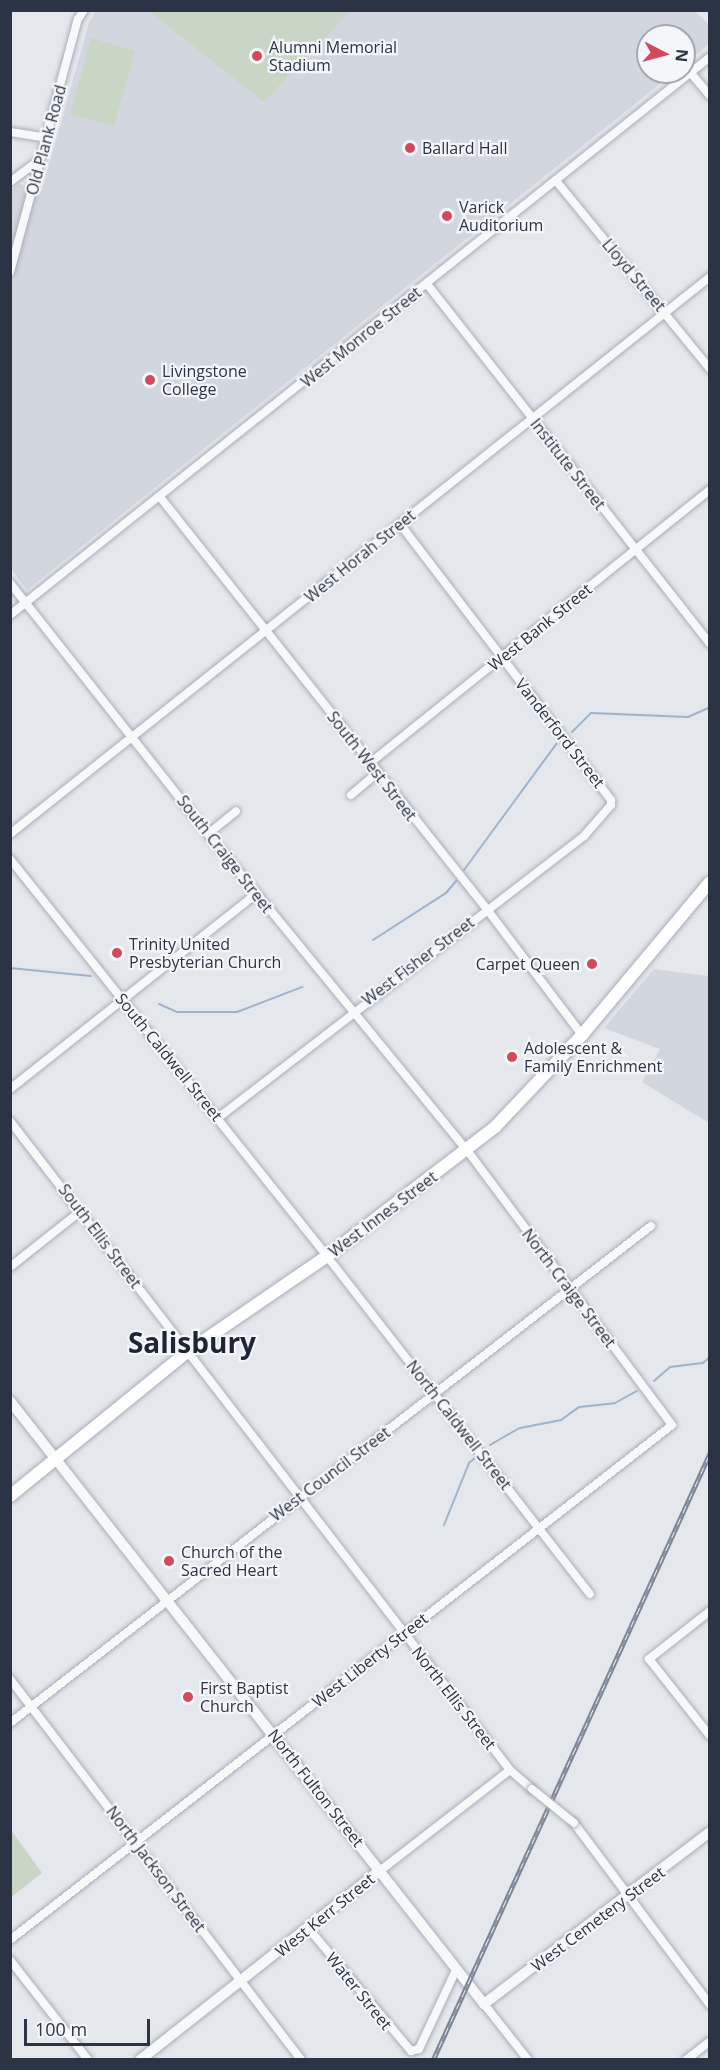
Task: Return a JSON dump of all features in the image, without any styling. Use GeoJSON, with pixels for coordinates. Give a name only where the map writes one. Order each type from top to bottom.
{"type":"FeatureCollection","features":[{"type":"Feature","properties":{"kind":"main road","name":"West Innes Street"},"geometry":{"type":"LineString","coordinates":[[10,1496],[57,1461],[187,1352],[327,1256],[467,1150],[521,1102],[582,1035],[710,882]]}},
{"type":"Feature","properties":{"kind":"street","name":"Old Plank Road"},"geometry":{"type":"LineString","coordinates":[[10,272],[40,159],[84,10]]}},
{"type":"Feature","properties":{"kind":"street","name":"West Monroe Street"},"geometry":{"type":"LineString","coordinates":[[696,68],[710,57]]}},
{"type":"Feature","properties":{"kind":"street"},"geometry":{"type":"LineString","coordinates":[[696,79],[710,96]]}},
{"type":"Feature","properties":{"kind":"street","name":"West Monroe Street"},"geometry":{"type":"LineString","coordinates":[[10,615],[557,182],[675,84]]}},
{"type":"Feature","properties":{"kind":"street"},"geometry":{"type":"LineString","coordinates":[[10,132],[46,138]]}},
{"type":"Feature","properties":{"kind":"street"},"geometry":{"type":"LineString","coordinates":[[10,182],[40,159]]}},
{"type":"Feature","properties":{"kind":"street","name":"Lloyd Street"},"geometry":{"type":"LineString","coordinates":[[557,182],[710,369]]}},
{"type":"Feature","properties":{"kind":"street","name":"West Horah Street"},"geometry":{"type":"LineString","coordinates":[[10,834],[135,737],[710,277]]}},
{"type":"Feature","properties":{"kind":"street","name":"Institute Street"},"geometry":{"type":"LineString","coordinates":[[426,284],[710,644]]}},
{"type":"Feature","properties":{"kind":"street","name":"West Bank Street"},"geometry":{"type":"LineString","coordinates":[[370,763],[710,490]]}},
{"type":"Feature","properties":{"kind":"street","name":"South West Street"},"geometry":{"type":"LineString","coordinates":[[160,497],[486,908],[582,1035]]}},
{"type":"Feature","properties":{"kind":"street","name":"Vanderford Street"},"geometry":{"type":"LineString","coordinates":[[400,524],[611,800]]}},
{"type":"Feature","properties":{"kind":"street","name":"South Craige Street"},"geometry":{"type":"LineString","coordinates":[[10,583],[135,737],[256,894],[467,1150]]}},
{"type":"Feature","properties":{"kind":"street"},"geometry":{"type":"LineString","coordinates":[[351,795],[377,773]]}},
{"type":"Feature","properties":{"kind":"street","name":"West Fisher Street"},"geometry":{"type":"LineString","coordinates":[[218,1118],[353,1010],[584,836],[611,800]]}},
{"type":"Feature","properties":{"kind":"street"},"geometry":{"type":"LineString","coordinates":[[208,834],[236,811]]}},
{"type":"Feature","properties":{"kind":"street","name":"South Caldwell Street"},"geometry":{"type":"LineString","coordinates":[[10,859],[327,1256]]}},
{"type":"Feature","properties":{"kind":"street"},"geometry":{"type":"LineString","coordinates":[[10,1089],[256,894]]}},
{"type":"Feature","properties":{"kind":"street","name":"South Ellis Street"},"geometry":{"type":"LineString","coordinates":[[10,1121],[187,1352]]}},
{"type":"Feature","properties":{"kind":"street","name":"North Craige Street"},"geometry":{"type":"LineString","coordinates":[[467,1150],[672,1425]]}},
{"type":"Feature","properties":{"kind":"street"},"geometry":{"type":"LineString","coordinates":[[10,1267],[81,1211]]}},
{"type":"Feature","properties":{"kind":"street","name":"West Council Street"},"geometry":{"type":"LineString","coordinates":[[10,1723],[651,1226]]}},
{"type":"Feature","properties":{"kind":"street","name":"North Caldwell Street"},"geometry":{"type":"LineString","coordinates":[[327,1256],[590,1594]]}},
{"type":"Feature","properties":{"kind":"street","name":"North Ellis Street"},"geometry":{"type":"LineString","coordinates":[[187,1352],[510,1770],[574,1823],[710,2005]]}},
{"type":"Feature","properties":{"kind":"street","name":"North Fulton Street"},"geometry":{"type":"LineString","coordinates":[[10,1401],[169,1599],[528,2060]]}},
{"type":"Feature","properties":{"kind":"street","name":"West Liberty Street"},"geometry":{"type":"LineString","coordinates":[[10,1940],[135,1841],[541,1530],[672,1425]]}},
{"type":"Feature","properties":{"kind":"street"},"geometry":{"type":"LineString","coordinates":[[710,1611],[649,1659],[710,1736]]}},
{"type":"Feature","properties":{"kind":"street","name":"North Jackson Street"},"geometry":{"type":"LineString","coordinates":[[10,1679],[301,2060]]}},
{"type":"Feature","properties":{"kind":"street","name":"West Kerr Street"},"geometry":{"type":"LineString","coordinates":[[140,2060],[510,1770]]}},
{"type":"Feature","properties":{"kind":"street","name":"West Cemetery Street"},"geometry":{"type":"LineString","coordinates":[[484,2004],[628,1898],[710,1832]]}},
{"type":"Feature","properties":{"kind":"street","name":"Water Street"},"geometry":{"type":"LineString","coordinates":[[309,1929],[411,2051],[419,2049],[457,1968]]}},
{"type":"Feature","properties":{"kind":"street"},"geometry":{"type":"LineString","coordinates":[[10,1960],[88,2060]]}},
{"type":"Feature","properties":{"kind":"street"},"geometry":{"type":"LineString","coordinates":[[686,2060],[710,2041]]}},
{"type":"Feature","properties":{"kind":"shaded area","name":"Livingstone College"},"geometry":{"type":"Polygon","coordinates":[[[693,10],[709,24],[709,44],[696,55],[696,24],[636,24],[636,84],[660,84],[27,590],[11,569],[11,190],[19,184],[42,190],[89,23],[96,11],[693,10]]]}},
{"type":"Feature","properties":{"kind":"shaded area"},"geometry":{"type":"Polygon","coordinates":[[[654,969],[709,976],[709,1123],[642,1082],[660,1049],[604,1028],[654,969]]]}},
{"type":"Feature","properties":{"kind":"green space","name":"Alumni Memorial Stadium"},"geometry":{"type":"Polygon","coordinates":[[[149,11],[350,11],[264,102],[149,11]]]}},
{"type":"Feature","properties":{"kind":"green space"},"geometry":{"type":"Polygon","coordinates":[[[91,38],[135,51],[114,126],[70,114],[91,38]]]}},
{"type":"Feature","properties":{"kind":"green space"},"geometry":{"type":"Polygon","coordinates":[[[11,1830],[42,1873],[11,1897],[11,1830]]]}},
{"type":"Feature","properties":{"kind":"waterway"},"geometry":{"type":"LineString","coordinates":[[572,732],[591,713],[688,717],[710,707]]}},
{"type":"Feature","properties":{"kind":"waterway"},"geometry":{"type":"LineString","coordinates":[[464,870],[557,743]]}},
{"type":"Feature","properties":{"kind":"waterway"},"geometry":{"type":"LineString","coordinates":[[373,940],[446,893],[456,881]]}},
{"type":"Feature","properties":{"kind":"waterway"},"geometry":{"type":"LineString","coordinates":[[10,968],[91,976]]}},
{"type":"Feature","properties":{"kind":"waterway"},"geometry":{"type":"LineString","coordinates":[[159,1004],[177,1012],[237,1012],[302,987]]}},
{"type":"Feature","properties":{"kind":"waterway"},"geometry":{"type":"LineString","coordinates":[[654,1381],[670,1367],[703,1363],[710,1357]]}},
{"type":"Feature","properties":{"kind":"waterway"},"geometry":{"type":"LineString","coordinates":[[490,1445],[520,1428],[561,1420],[579,1407],[615,1403],[637,1391]]}},
{"type":"Feature","properties":{"kind":"waterway"},"geometry":{"type":"LineString","coordinates":[[444,1525],[469,1463],[475,1458]]}},
{"type":"Feature","properties":{"kind":"railway"},"geometry":{"type":"LineString","coordinates":[[433,2060],[710,1453]]}},
{"type":"Feature","properties":{"kind":"place","name":"Alumni Memorial Stadium"},"geometry":{"type":"Point","coordinates":[257,56]}},
{"type":"Feature","properties":{"kind":"place","name":"Ballard Hall"},"geometry":{"type":"Point","coordinates":[410,148]}},
{"type":"Feature","properties":{"kind":"place","name":"Varick Auditorium"},"geometry":{"type":"Point","coordinates":[447,216]}},
{"type":"Feature","properties":{"kind":"place","name":"Livingstone College"},"geometry":{"type":"Point","coordinates":[150,380]}},
{"type":"Feature","properties":{"kind":"place","name":"Trinity United Presbyterian Church"},"geometry":{"type":"Point","coordinates":[117,953]}},
{"type":"Feature","properties":{"kind":"place","name":"Carpet Queen"},"geometry":{"type":"Point","coordinates":[592,964]}},
{"type":"Feature","properties":{"kind":"place","name":"Adolescent & Family Enrichment"},"geometry":{"type":"Point","coordinates":[512,1057]}},
{"type":"Feature","properties":{"kind":"place","name":"Church of the Sacred Heart"},"geometry":{"type":"Point","coordinates":[169,1561]}},
{"type":"Feature","properties":{"kind":"place","name":"First Baptist Church"},"geometry":{"type":"Point","coordinates":[188,1697]}},
{"type":"Feature","properties":{"kind":"district","name":"Salisbury"},"geometry":{"type":"Point","coordinates":[192,1342]}}]}
